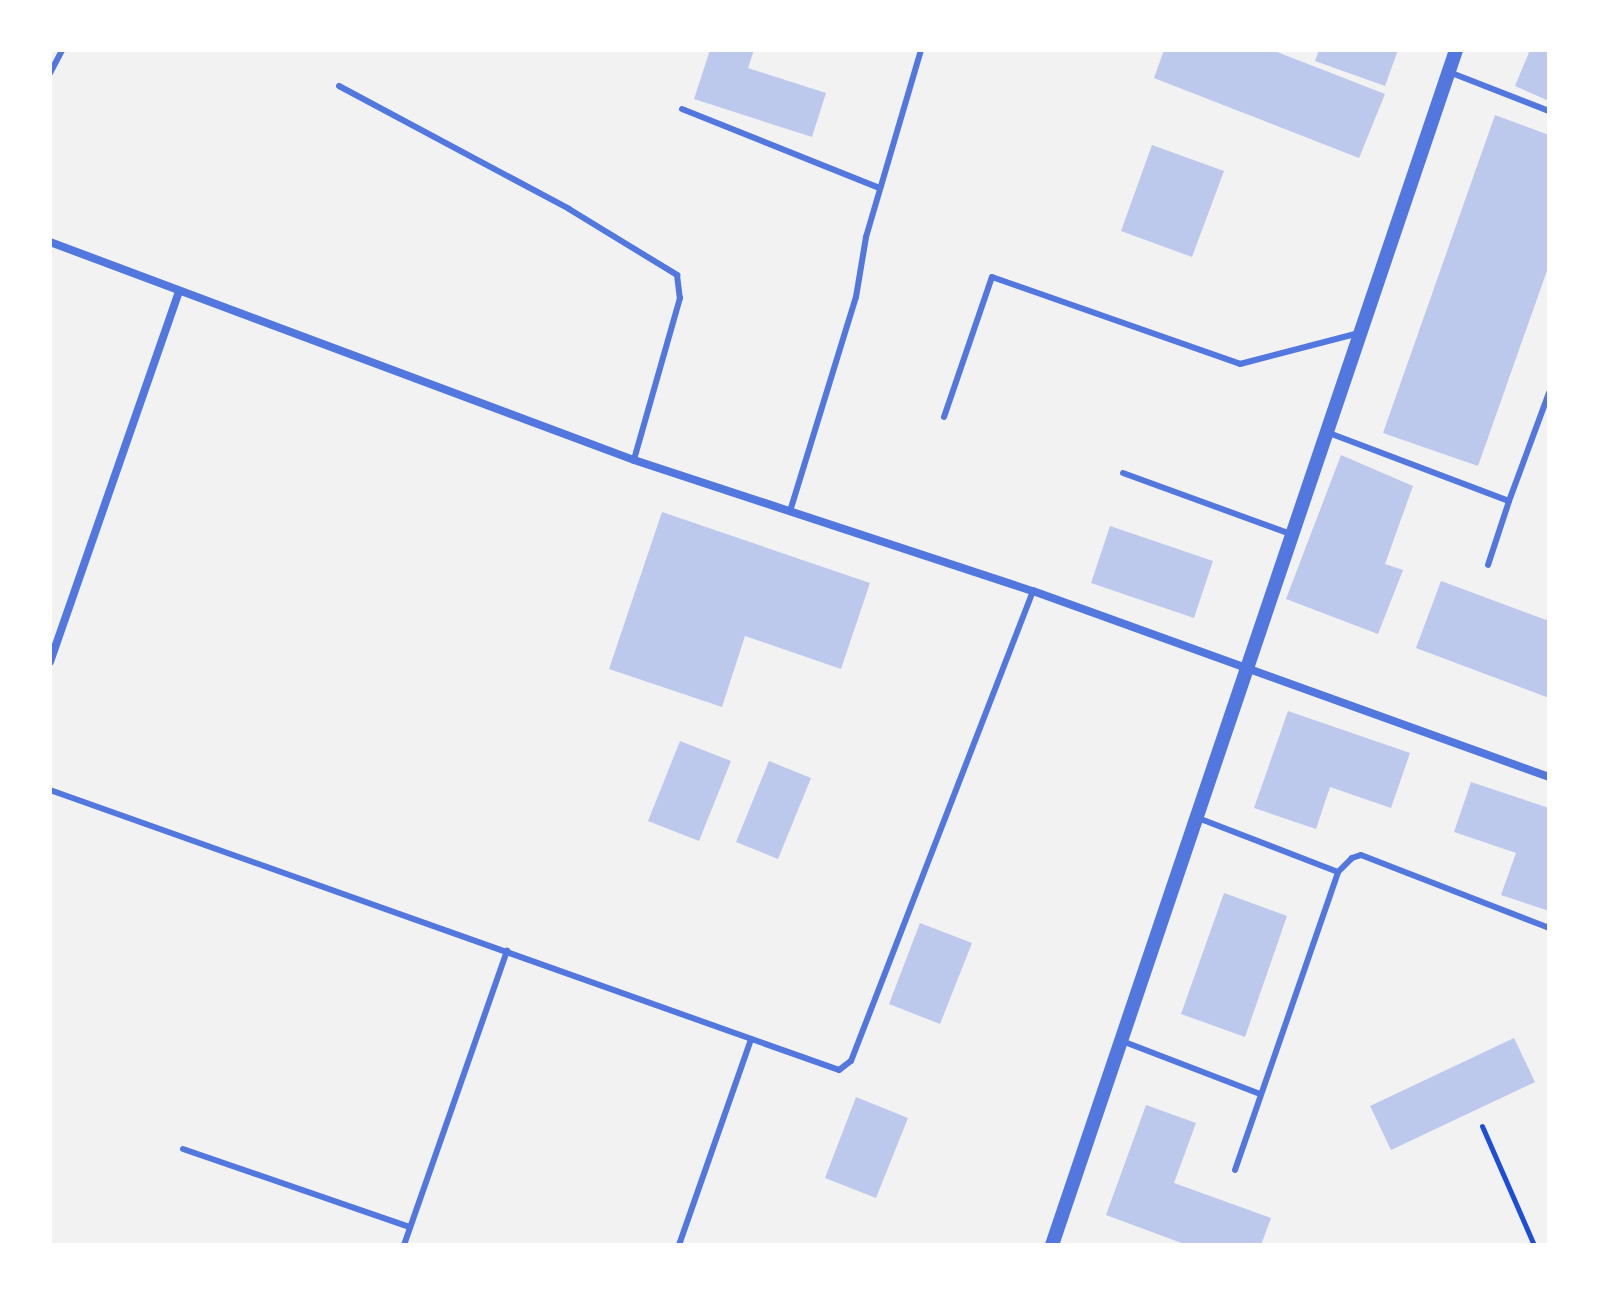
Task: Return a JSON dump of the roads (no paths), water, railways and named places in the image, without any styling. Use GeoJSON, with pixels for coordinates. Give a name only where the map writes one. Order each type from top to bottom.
{"type":"FeatureCollection","features":[{"type":"Feature","properties":{"kind":"street"},"geometry":{"type":"LineString","coordinates":[[1052,1245],[1250,667],[1456,50]]}},
{"type":"Feature","properties":{"kind":"street"},"geometry":{"type":"LineString","coordinates":[[50,242],[634,460],[791,508],[1033,591],[1549,777]]}},
{"type":"Feature","properties":{"kind":"street"},"geometry":{"type":"LineString","coordinates":[[50,662],[179,292]]}},
{"type":"Feature","properties":{"kind":"lane"},"geometry":{"type":"LineString","coordinates":[[50,73],[62,50]]}},
{"type":"Feature","properties":{"kind":"lane"},"geometry":{"type":"LineString","coordinates":[[791,508],[856,297],[880,188],[921,50]]}},
{"type":"Feature","properties":{"kind":"lane"},"geometry":{"type":"LineString","coordinates":[[1449,72],[1549,111]]}},
{"type":"Feature","properties":{"kind":"lane"},"geometry":{"type":"LineString","coordinates":[[339,86],[544,194],[677,275],[680,298],[634,460]]}},
{"type":"Feature","properties":{"kind":"lane"},"geometry":{"type":"LineString","coordinates":[[682,109],[880,188]]}},
{"type":"Feature","properties":{"kind":"lane"},"geometry":{"type":"LineString","coordinates":[[944,417],[992,277],[1240,364],[1359,333]]}},
{"type":"Feature","properties":{"kind":"lane"},"geometry":{"type":"LineString","coordinates":[[1488,565],[1549,393]]}},
{"type":"Feature","properties":{"kind":"lane"},"geometry":{"type":"LineString","coordinates":[[1326,432],[1509,501]]}},
{"type":"Feature","properties":{"kind":"lane"},"geometry":{"type":"LineString","coordinates":[[1123,473],[1293,535]]}},
{"type":"Feature","properties":{"kind":"lane"},"geometry":{"type":"LineString","coordinates":[[50,790],[839,1070],[851,1061],[1033,591]]}},
{"type":"Feature","properties":{"kind":"lane"},"geometry":{"type":"LineString","coordinates":[[1198,818],[1338,872]]}},
{"type":"Feature","properties":{"kind":"lane"},"geometry":{"type":"LineString","coordinates":[[1235,1170],[1338,872],[1361,855],[1549,928]]}},
{"type":"Feature","properties":{"kind":"lane"},"geometry":{"type":"LineString","coordinates":[[404,1245],[507,951]]}},
{"type":"Feature","properties":{"kind":"lane"},"geometry":{"type":"LineString","coordinates":[[679,1245],[751,1039]]}},
{"type":"Feature","properties":{"kind":"lane"},"geometry":{"type":"LineString","coordinates":[[1122,1041],[1260,1094]]}},
{"type":"Feature","properties":{"kind":"lane"},"geometry":{"type":"LineString","coordinates":[[183,1149],[410,1227]]}}]}
